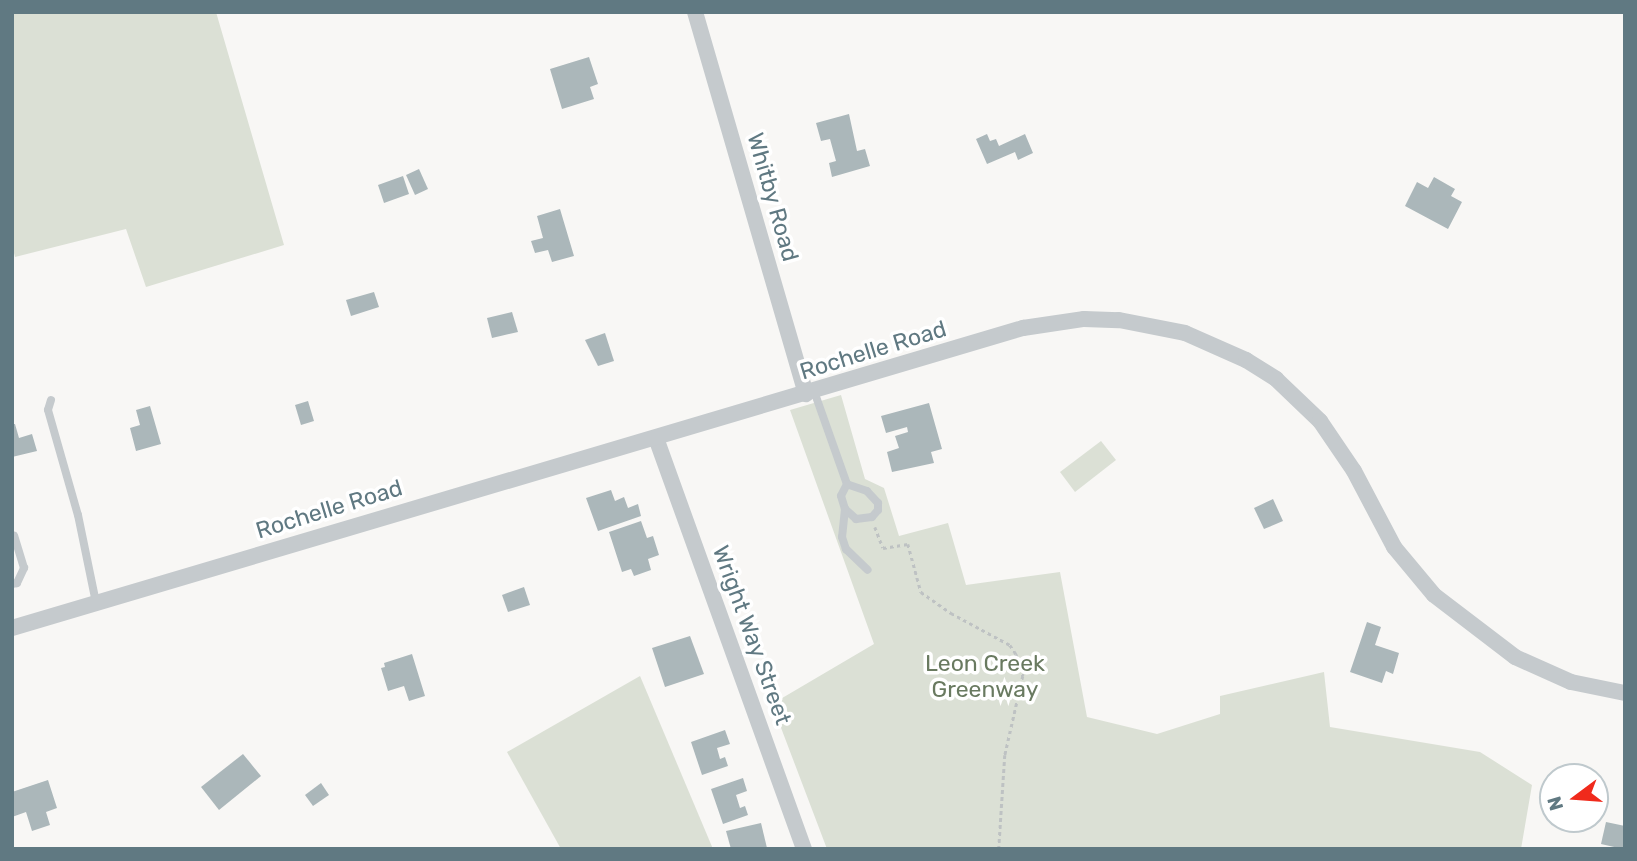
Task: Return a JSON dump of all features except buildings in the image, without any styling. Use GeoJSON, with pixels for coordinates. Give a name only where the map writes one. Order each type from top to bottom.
{"type":"FeatureCollection","features":[{"type":"Feature","properties":{"kind":"street","name":"Whitby Road"},"geometry":{"type":"LineString","coordinates":[[695,12],[810,392]]}},
{"type":"Feature","properties":{"kind":"street","name":"Rochelle Road"},"geometry":{"type":"LineString","coordinates":[[12,628],[1023,328],[1084,319],[1119,320],[1185,333],[1246,360],[1276,379],[1320,421],[1354,471],[1394,547],[1415,575],[1460,618],[1515,657],[1545,671],[1571,682],[1625,693]]}},
{"type":"Feature","properties":{"kind":"street","name":"Wright Way Street"},"geometry":{"type":"LineString","coordinates":[[656,438],[804,849]]}},
{"type":"Feature","properties":{"kind":"lane"},"geometry":{"type":"LineString","coordinates":[[810,392],[848,484],[867,491],[878,503],[878,510],[872,517],[856,519],[845,509]]}},
{"type":"Feature","properties":{"kind":"lane"},"geometry":{"type":"LineString","coordinates":[[51,400],[48,410],[78,515],[96,603]]}},
{"type":"Feature","properties":{"kind":"lane"},"geometry":{"type":"LineString","coordinates":[[848,484],[841,496],[845,509],[842,537],[846,549],[868,570]]}},
{"type":"Feature","properties":{"kind":"lane"},"geometry":{"type":"LineString","coordinates":[[12,584],[17,583],[24,568],[14,535]]}},
{"type":"Feature","properties":{"kind":"path"},"geometry":{"type":"LineString","coordinates":[[872,517],[883,548],[908,544],[921,592],[951,613],[1010,645],[1016,654],[1023,676],[1004,755],[999,849]]}},
{"type":"Feature","properties":{"kind":"green space"},"geometry":{"type":"Polygon","coordinates":[[[12,12],[216,12],[284,245],[146,287],[126,229],[15,257],[12,245],[12,12]]]}},
{"type":"Feature","properties":{"kind":"green space","name":"Leon Creek Greenway"},"geometry":{"type":"Polygon","coordinates":[[[841,395],[865,479],[884,488],[899,536],[948,523],[966,585],[1060,572],[1087,717],[1157,734],[1220,714],[1220,696],[1324,672],[1330,727],[1480,752],[1532,785],[1521,849],[827,849],[772,704],[874,644],[790,410],[841,395]]]}},
{"type":"Feature","properties":{"kind":"green space"},"geometry":{"type":"Polygon","coordinates":[[[1101,441],[1116,460],[1075,492],[1060,472],[1101,441]]]}},
{"type":"Feature","properties":{"kind":"green space"},"geometry":{"type":"Polygon","coordinates":[[[640,676],[713,849],[561,849],[507,752],[640,676]]]}}]}
